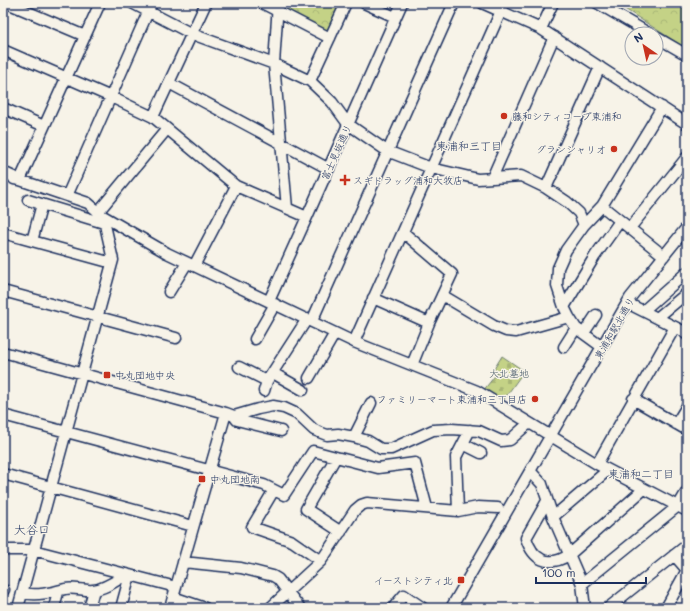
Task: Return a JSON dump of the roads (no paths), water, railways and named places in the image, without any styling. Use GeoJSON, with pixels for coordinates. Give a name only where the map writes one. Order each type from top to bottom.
{"type":"FeatureCollection","features":[{"type":"Feature","properties":{"kind":"street"},"geometry":{"type":"LineString","coordinates":[[7,3],[85,36]]}},
{"type":"Feature","properties":{"kind":"street"},"geometry":{"type":"LineString","coordinates":[[20,180],[100,3]]}},
{"type":"Feature","properties":{"kind":"street"},"geometry":{"type":"LineString","coordinates":[[132,3],[150,7],[192,34],[274,64],[310,81],[332,102],[348,124],[387,151],[431,168],[478,179],[521,176],[546,188],[567,202],[579,213],[584,225]]}},
{"type":"Feature","properties":{"kind":"street"},"geometry":{"type":"LineString","coordinates":[[153,118],[206,3]]}},
{"type":"Feature","properties":{"kind":"street"},"geometry":{"type":"LineString","coordinates":[[262,3],[278,7],[330,38]]}},
{"type":"Feature","properties":{"kind":"street"},"geometry":{"type":"LineString","coordinates":[[310,81],[346,3]]}},
{"type":"Feature","properties":{"kind":"street"},"geometry":{"type":"LineString","coordinates":[[364,3],[396,17]]}},
{"type":"Feature","properties":{"kind":"street","name":"富士見坂通り"},"geometry":{"type":"LineString","coordinates":[[255,339],[272,303],[307,217],[402,3]]}},
{"type":"Feature","properties":{"kind":"street"},"geometry":{"type":"LineString","coordinates":[[264,391],[270,377],[310,320],[454,3]]}},
{"type":"Feature","properties":{"kind":"street"},"geometry":{"type":"LineString","coordinates":[[482,3],[541,29],[687,124]]}},
{"type":"Feature","properties":{"kind":"street"},"geometry":{"type":"LineString","coordinates":[[541,29],[553,3]]}},
{"type":"Feature","properties":{"kind":"street"},"geometry":{"type":"LineString","coordinates":[[597,3],[611,7],[638,26]]}},
{"type":"Feature","properties":{"kind":"street"},"geometry":{"type":"LineString","coordinates":[[67,196],[150,7]]}},
{"type":"Feature","properties":{"kind":"street"},"geometry":{"type":"LineString","coordinates":[[278,7],[274,64],[287,208]]}},
{"type":"Feature","properties":{"kind":"street"},"geometry":{"type":"LineString","coordinates":[[354,342],[501,11]]}},
{"type":"Feature","properties":{"kind":"street"},"geometry":{"type":"LineString","coordinates":[[492,178],[554,37]]}},
{"type":"Feature","properties":{"kind":"street"},"geometry":{"type":"LineString","coordinates":[[664,42],[687,55]]}},
{"type":"Feature","properties":{"kind":"street"},"geometry":{"type":"LineString","coordinates":[[3,50],[111,97],[153,118],[236,186],[307,217]]}},
{"type":"Feature","properties":{"kind":"street"},"geometry":{"type":"LineString","coordinates":[[546,188],[600,67]]}},
{"type":"Feature","properties":{"kind":"street"},"geometry":{"type":"LineString","coordinates":[[170,83],[329,169]]}},
{"type":"Feature","properties":{"kind":"street"},"geometry":{"type":"LineString","coordinates":[[602,347],[580,330],[569,317],[557,286],[558,268],[566,250],[584,225],[602,206],[662,107]]}},
{"type":"Feature","properties":{"kind":"street"},"geometry":{"type":"LineString","coordinates":[[3,108],[44,126]]}},
{"type":"Feature","properties":{"kind":"street"},"geometry":{"type":"LineString","coordinates":[[102,217],[167,129]]}},
{"type":"Feature","properties":{"kind":"street"},"geometry":{"type":"LineString","coordinates":[[630,228],[687,157]]}},
{"type":"Feature","properties":{"kind":"street"},"geometry":{"type":"LineString","coordinates":[[3,172],[20,180],[88,203],[102,217],[167,253],[354,342],[477,391],[597,464],[687,511]]}},
{"type":"Feature","properties":{"kind":"street"},"geometry":{"type":"LineString","coordinates":[[3,179],[20,180]]}},
{"type":"Feature","properties":{"kind":"street"},"geometry":{"type":"LineString","coordinates":[[169,292],[191,264],[236,186]]}},
{"type":"Feature","properties":{"kind":"street"},"geometry":{"type":"LineString","coordinates":[[28,200],[102,217]]}},
{"type":"Feature","properties":{"kind":"street"},"geometry":{"type":"LineString","coordinates":[[32,241],[42,204]]}},
{"type":"Feature","properties":{"kind":"street"},"geometry":{"type":"LineString","coordinates":[[602,206],[664,256]]}},
{"type":"Feature","properties":{"kind":"street"},"geometry":{"type":"LineString","coordinates":[[18,608],[113,260],[102,217]]}},
{"type":"Feature","properties":{"kind":"street"},"geometry":{"type":"LineString","coordinates":[[564,307],[595,256],[620,221]]}},
{"type":"Feature","properties":{"kind":"street","name":"東浦和駅北通り"},"geometry":{"type":"LineString","coordinates":[[452,608],[627,303],[687,227]]}},
{"type":"Feature","properties":{"kind":"street"},"geometry":{"type":"LineString","coordinates":[[403,232],[452,274],[412,365]]}},
{"type":"Feature","properties":{"kind":"street"},"geometry":{"type":"LineString","coordinates":[[3,233],[105,261],[113,260]]}},
{"type":"Feature","properties":{"kind":"street"},"geometry":{"type":"LineString","coordinates":[[643,311],[687,272]]}},
{"type":"Feature","properties":{"kind":"street"},"geometry":{"type":"LineString","coordinates":[[3,291],[176,338]]}},
{"type":"Feature","properties":{"kind":"street"},"geometry":{"type":"LineString","coordinates":[[656,318],[687,293]]}},
{"type":"Feature","properties":{"kind":"street"},"geometry":{"type":"LineString","coordinates":[[442,295],[506,332],[516,332],[569,317]]}},
{"type":"Feature","properties":{"kind":"street"},"geometry":{"type":"LineString","coordinates":[[373,298],[429,324]]}},
{"type":"Feature","properties":{"kind":"street"},"geometry":{"type":"LineString","coordinates":[[627,303],[683,331],[687,335]]}},
{"type":"Feature","properties":{"kind":"street"},"geometry":{"type":"LineString","coordinates":[[564,347],[596,315]]}},
{"type":"Feature","properties":{"kind":"street"},"geometry":{"type":"LineString","coordinates":[[597,464],[675,327]]}},
{"type":"Feature","properties":{"kind":"street"},"geometry":{"type":"LineString","coordinates":[[309,378],[335,333]]}},
{"type":"Feature","properties":{"kind":"street"},"geometry":{"type":"LineString","coordinates":[[3,352],[230,415],[237,420],[281,431]]}},
{"type":"Feature","properties":{"kind":"street"},"geometry":{"type":"LineString","coordinates":[[239,367],[303,390]]}},
{"type":"Feature","properties":{"kind":"street"},"geometry":{"type":"LineString","coordinates":[[634,400],[687,430]]}},
{"type":"Feature","properties":{"kind":"street"},"geometry":{"type":"LineString","coordinates":[[354,436],[371,403]]}},
{"type":"Feature","properties":{"kind":"street"},"geometry":{"type":"LineString","coordinates":[[230,415],[273,406],[284,408],[297,414],[314,430],[327,435],[338,434],[354,436],[368,441],[381,449],[390,449],[433,430],[452,429],[479,431],[501,441],[506,441],[510,440],[529,423]]}},
{"type":"Feature","properties":{"kind":"street"},"geometry":{"type":"LineString","coordinates":[[676,424],[687,406]]}},
{"type":"Feature","properties":{"kind":"street"},"geometry":{"type":"LineString","coordinates":[[3,415],[264,485],[284,495],[313,451],[378,468],[415,464],[427,508]]}},
{"type":"Feature","properties":{"kind":"street"},"geometry":{"type":"LineString","coordinates":[[170,608],[210,470],[230,415]]}},
{"type":"Feature","properties":{"kind":"street"},"geometry":{"type":"LineString","coordinates":[[458,511],[456,457],[470,430]]}},
{"type":"Feature","properties":{"kind":"street"},"geometry":{"type":"LineString","coordinates":[[463,444],[482,453]]}},
{"type":"Feature","properties":{"kind":"street"},"geometry":{"type":"LineString","coordinates":[[336,457],[306,509],[341,532]]}},
{"type":"Feature","properties":{"kind":"street"},"geometry":{"type":"LineString","coordinates":[[553,517],[608,470]]}},
{"type":"Feature","properties":{"kind":"street"},"geometry":{"type":"LineString","coordinates":[[530,472],[542,484],[553,517],[582,584],[585,608]]}},
{"type":"Feature","properties":{"kind":"street"},"geometry":{"type":"LineString","coordinates":[[3,474],[193,526]]}},
{"type":"Feature","properties":{"kind":"street"},"geometry":{"type":"LineString","coordinates":[[547,501],[526,538],[533,553],[545,560],[560,561],[569,555],[644,489]]}},
{"type":"Feature","properties":{"kind":"street"},"geometry":{"type":"LineString","coordinates":[[274,490],[252,527],[288,539],[322,561]]}},
{"type":"Feature","properties":{"kind":"street"},"geometry":{"type":"LineString","coordinates":[[582,584],[678,506],[687,491]]}},
{"type":"Feature","properties":{"kind":"street"},"geometry":{"type":"LineString","coordinates":[[270,608],[322,561],[355,510],[361,505],[367,503],[458,511],[478,507],[498,508]]}},
{"type":"Feature","properties":{"kind":"street"},"geometry":{"type":"LineString","coordinates":[[608,608],[687,545]]}},
{"type":"Feature","properties":{"kind":"street"},"geometry":{"type":"LineString","coordinates":[[3,550],[33,550],[129,574],[175,592],[202,607]]}},
{"type":"Feature","properties":{"kind":"street"},"geometry":{"type":"LineString","coordinates":[[666,608],[686,570],[674,555]]}},
{"type":"Feature","properties":{"kind":"street"},"geometry":{"type":"LineString","coordinates":[[183,562],[241,568],[273,576],[278,579],[300,608]]}},
{"type":"Feature","properties":{"kind":"street"},"geometry":{"type":"LineString","coordinates":[[22,593],[33,595],[58,592],[66,589],[94,590],[108,585],[129,574]]}},
{"type":"Feature","properties":{"kind":"street"},"geometry":{"type":"LineString","coordinates":[[122,608],[129,574]]}},
{"type":"Feature","properties":{"kind":"street"},"geometry":{"type":"LineString","coordinates":[[89,608],[94,590]]}},
{"type":"Feature","properties":{"kind":"street"},"geometry":{"type":"LineString","coordinates":[[54,608],[58,592]]}},
{"type":"Feature","properties":{"kind":"street"},"geometry":{"type":"LineString","coordinates":[[393,608],[404,595],[423,608]]}},
{"type":"Feature","properties":{"kind":"railway"},"geometry":{"type":"LineString","coordinates":[[684,608],[687,603]]}},
{"type":"Feature","properties":{"kind":"place","name":"藤和シティコープ東浦和"},"geometry":{"type":"Point","coordinates":[504,116]}},
{"type":"Feature","properties":{"kind":"place","name":"グランシャリオ"},"geometry":{"type":"Point","coordinates":[614,149]}},
{"type":"Feature","properties":{"kind":"place","name":"スギドラッグ浦和大牧店"},"geometry":{"type":"Point","coordinates":[345,180]}},
{"type":"Feature","properties":{"kind":"place","name":"中丸団地中央"},"geometry":{"type":"Point","coordinates":[107,375]}},
{"type":"Feature","properties":{"kind":"place","name":"ファミリーマート東浦和三丁目店"},"geometry":{"type":"Point","coordinates":[535,399]}},
{"type":"Feature","properties":{"kind":"place","name":"中丸団地南"},"geometry":{"type":"Point","coordinates":[202,479]}},
{"type":"Feature","properties":{"kind":"place","name":"イーストシティ北"},"geometry":{"type":"Point","coordinates":[461,580]}},
{"type":"Feature","properties":{"kind":"district","name":"東浦和三丁目"},"geometry":{"type":"Point","coordinates":[469,146]}},
{"type":"Feature","properties":{"kind":"district","name":"東浦和二丁目"},"geometry":{"type":"Point","coordinates":[641,474]}},
{"type":"Feature","properties":{"kind":"district","name":"大谷口"},"geometry":{"type":"Point","coordinates":[32,530]}},
{"type":"Feature","properties":{"kind":"park label","name":"大北墓地"},"geometry":{"type":"Point","coordinates":[509,373]}}]}
